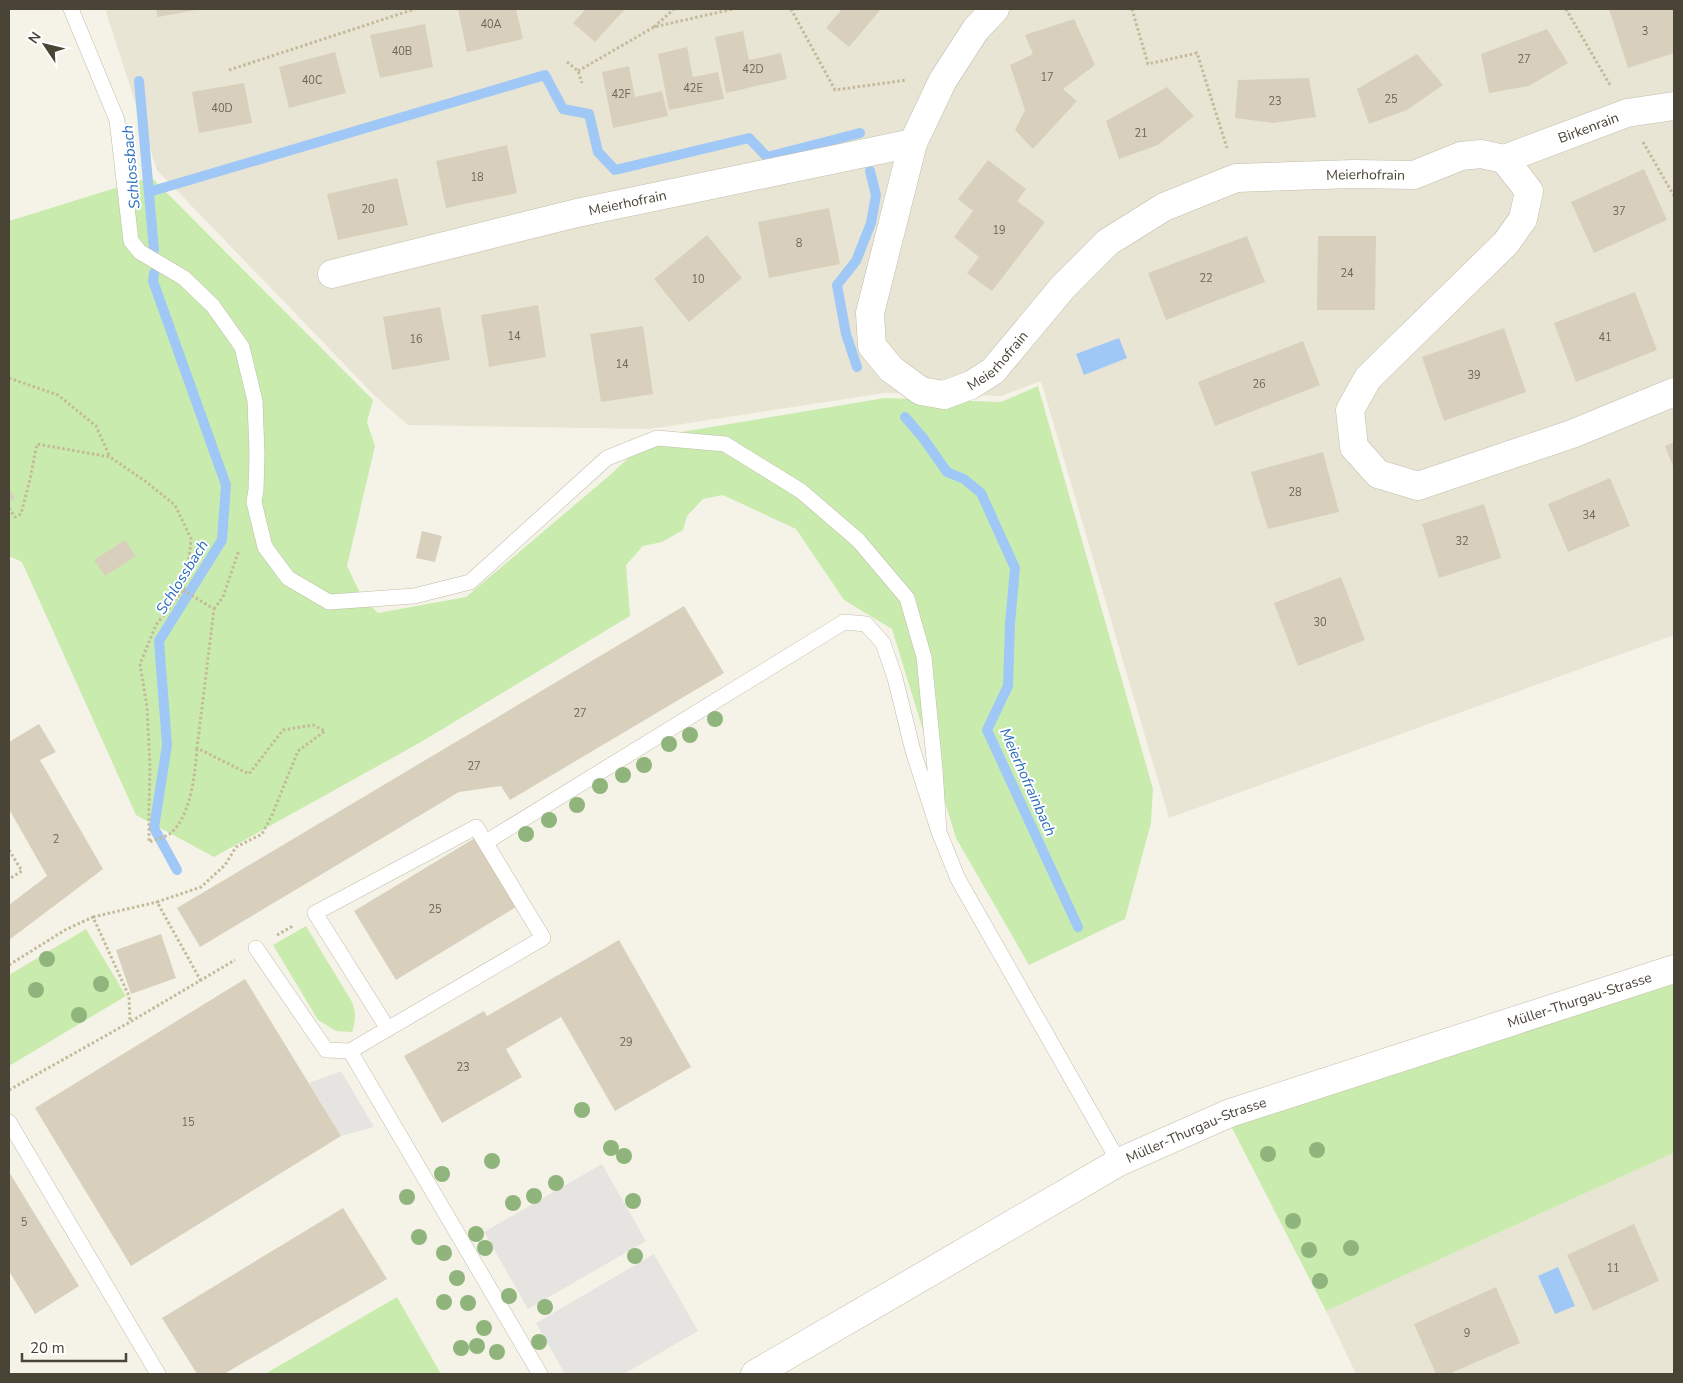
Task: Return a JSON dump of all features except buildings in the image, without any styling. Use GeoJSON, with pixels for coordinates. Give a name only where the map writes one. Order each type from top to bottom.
{"type":"FeatureCollection","features":[{"type":"Feature","properties":{"kind":"street","name":"Meierhofrain"},"geometry":{"type":"LineString","coordinates":[[995,9],[976,29],[943,80],[913,143],[870,313],[872,346],[891,369],[921,391],[944,395],[971,385],[993,372],[1062,287],[1108,242],[1164,207],[1236,178],[1354,174],[1414,175],[1461,156],[1481,154],[1504,159]]}},
{"type":"Feature","properties":{"kind":"street","name":"Birkenrain"},"geometry":{"type":"LineString","coordinates":[[1504,159],[1627,113],[1674,106]]}},
{"type":"Feature","properties":{"kind":"street","name":"Meierhofrain"},"geometry":{"type":"LineString","coordinates":[[332,274],[578,213],[913,143]]}},
{"type":"Feature","properties":{"kind":"street"},"geometry":{"type":"LineString","coordinates":[[1504,159],[1529,191],[1523,219],[1506,243],[1368,378],[1350,410],[1354,447],[1378,474],[1418,486],[1572,434],[1674,392]]}},
{"type":"Feature","properties":{"kind":"street","name":"Müller-Thurgau-Strasse"},"geometry":{"type":"LineString","coordinates":[[755,1374],[1119,1162],[1230,1113],[1674,969]]}},
{"type":"Feature","properties":{"kind":"lane"},"geometry":{"type":"LineString","coordinates":[[71,9],[117,120],[131,241],[140,252],[184,278],[212,306],[242,346],[256,401],[257,454],[254,502],[266,547],[288,578],[329,602],[414,596],[470,582],[607,458],[657,438],[725,444],[800,491],[822,509],[858,540],[907,598],[924,657],[939,832]]}},
{"type":"Feature","properties":{"kind":"lane"},"geometry":{"type":"LineString","coordinates":[[486,842],[844,622],[866,624],[883,643],[895,678],[913,751],[939,832],[958,879],[1119,1162]]}},
{"type":"Feature","properties":{"kind":"lane"},"geometry":{"type":"LineString","coordinates":[[256,948],[326,1050],[350,1051],[388,1029],[542,938],[476,827],[315,913],[388,1029]]}},
{"type":"Feature","properties":{"kind":"lane"},"geometry":{"type":"LineString","coordinates":[[350,1051],[540,1374]]}},
{"type":"Feature","properties":{"kind":"lane"},"geometry":{"type":"LineString","coordinates":[[9,1122],[158,1374]]}},
{"type":"Feature","properties":{"kind":"path"},"geometry":{"type":"LineString","coordinates":[[228,70],[415,9]]}},
{"type":"Feature","properties":{"kind":"path"},"geometry":{"type":"LineString","coordinates":[[578,71],[654,28],[674,9]]}},
{"type":"Feature","properties":{"kind":"path"},"geometry":{"type":"LineString","coordinates":[[654,28],[733,9]]}},
{"type":"Feature","properties":{"kind":"path"},"geometry":{"type":"LineString","coordinates":[[791,9],[835,90],[912,79]]}},
{"type":"Feature","properties":{"kind":"path"},"geometry":{"type":"LineString","coordinates":[[1132,9],[1148,64],[1197,53],[1236,178]]}},
{"type":"Feature","properties":{"kind":"path"},"geometry":{"type":"LineString","coordinates":[[1566,9],[1674,196]]}},
{"type":"Feature","properties":{"kind":"path"},"geometry":{"type":"LineString","coordinates":[[567,62],[578,71],[582,84]]}},
{"type":"Feature","properties":{"kind":"path"},"geometry":{"type":"LineString","coordinates":[[9,378],[58,395],[96,426],[110,458]]}},
{"type":"Feature","properties":{"kind":"path"},"geometry":{"type":"LineString","coordinates":[[9,508],[15,517],[21,514],[37,444],[110,458],[145,481],[175,505],[191,539],[187,578],[183,590],[156,625],[140,664],[147,707],[150,766],[149,842],[170,833],[185,812],[194,780],[214,609],[223,597],[254,502]]}},
{"type":"Feature","properties":{"kind":"path"},"geometry":{"type":"LineString","coordinates":[[183,590],[214,609]]}},
{"type":"Feature","properties":{"kind":"path"},"geometry":{"type":"LineString","coordinates":[[9,965],[64,930],[93,917],[157,902],[202,887],[225,865],[236,847],[262,834],[272,815],[298,751],[324,731],[314,725],[283,730],[249,774],[198,748]]}},
{"type":"Feature","properties":{"kind":"path"},"geometry":{"type":"LineString","coordinates":[[9,850],[22,870],[9,879]]}},
{"type":"Feature","properties":{"kind":"path"},"geometry":{"type":"LineString","coordinates":[[157,902],[201,980]]}},
{"type":"Feature","properties":{"kind":"path"},"geometry":{"type":"LineString","coordinates":[[9,1090],[130,1022],[315,913]]}},
{"type":"Feature","properties":{"kind":"path"},"geometry":{"type":"LineString","coordinates":[[93,917],[129,996],[130,1022]]}},
{"type":"Feature","properties":{"kind":"shaded area"},"geometry":{"type":"Polygon","coordinates":[[[105,9],[1674,9],[1674,635],[1169,818],[1041,381],[1001,396],[885,393],[650,429],[408,425],[375,396],[157,170],[105,9]]]}},
{"type":"Feature","properties":{"kind":"shaded area"},"geometry":{"type":"Polygon","coordinates":[[[341,1071],[374,1127],[341,1136],[309,1083],[341,1071]]]}},
{"type":"Feature","properties":{"kind":"shaded area"},"geometry":{"type":"Polygon","coordinates":[[[1674,1153],[1674,1374],[1356,1374],[1326,1311],[1674,1153]]]}},
{"type":"Feature","properties":{"kind":"shaded area"},"geometry":{"type":"Polygon","coordinates":[[[602,1164],[646,1241],[528,1309],[484,1232],[602,1164]]]}},
{"type":"Feature","properties":{"kind":"shaded area"},"geometry":{"type":"Polygon","coordinates":[[[654,1254],[698,1331],[624,1374],[565,1374],[536,1323],[654,1254]]]}},
{"type":"Feature","properties":{"kind":"green space"},"geometry":{"type":"Polygon","coordinates":[[[151,177],[373,400],[367,422],[375,446],[347,566],[362,597],[378,613],[466,597],[610,475],[651,437],[885,398],[1001,402],[1038,386],[1153,789],[1151,823],[1125,919],[1029,965],[956,838],[892,629],[844,600],[796,529],[723,495],[703,499],[687,516],[683,530],[662,542],[643,546],[626,565],[630,616],[421,742],[214,857],[136,815],[22,562],[9,556],[9,221],[151,177]]]}},
{"type":"Feature","properties":{"kind":"green space"},"geometry":{"type":"Polygon","coordinates":[[[306,926],[352,1002],[355,1017],[352,1032],[336,1031],[318,1020],[273,945],[306,926]]]}},
{"type":"Feature","properties":{"kind":"green space"},"geometry":{"type":"Polygon","coordinates":[[[86,929],[126,996],[9,1066],[9,975],[86,929]]]}},
{"type":"Feature","properties":{"kind":"green space"},"geometry":{"type":"Polygon","coordinates":[[[1674,984],[1674,1153],[1326,1311],[1231,1126],[1674,984]]]}},
{"type":"Feature","properties":{"kind":"green space"},"geometry":{"type":"Polygon","coordinates":[[[397,1297],[441,1374],[265,1374],[397,1297]]]}},
{"type":"Feature","properties":{"kind":"water"},"geometry":{"type":"Polygon","coordinates":[[[1119,338],[1127,358],[1084,375],[1076,354],[1119,338]]]}},
{"type":"Feature","properties":{"kind":"water"},"geometry":{"type":"Polygon","coordinates":[[[1558,1267],[1575,1306],[1555,1314],[1538,1276],[1558,1267]]]}},
{"type":"Feature","properties":{"kind":"waterway"},"geometry":{"type":"LineString","coordinates":[[149,192],[545,75],[563,109],[589,114],[598,152],[615,170],[749,138],[767,157],[860,133]]}},
{"type":"Feature","properties":{"kind":"waterway","name":"Schlossbach"},"geometry":{"type":"LineString","coordinates":[[139,81],[154,250]]}},
{"type":"Feature","properties":{"kind":"waterway"},"geometry":{"type":"LineString","coordinates":[[857,367],[846,334],[837,285],[856,261],[871,223],[876,195],[870,171]]}},
{"type":"Feature","properties":{"kind":"waterway","name":"Schlossbach"},"geometry":{"type":"LineString","coordinates":[[154,273],[153,281],[226,485],[222,540],[159,641],[167,745],[154,828],[177,870]]}},
{"type":"Feature","properties":{"kind":"waterway","name":"Meierhofrainbach"},"geometry":{"type":"LineString","coordinates":[[905,417],[923,438],[947,472],[964,479],[981,493],[1015,568],[1010,624],[1008,686],[987,730],[1078,927]]}}]}
